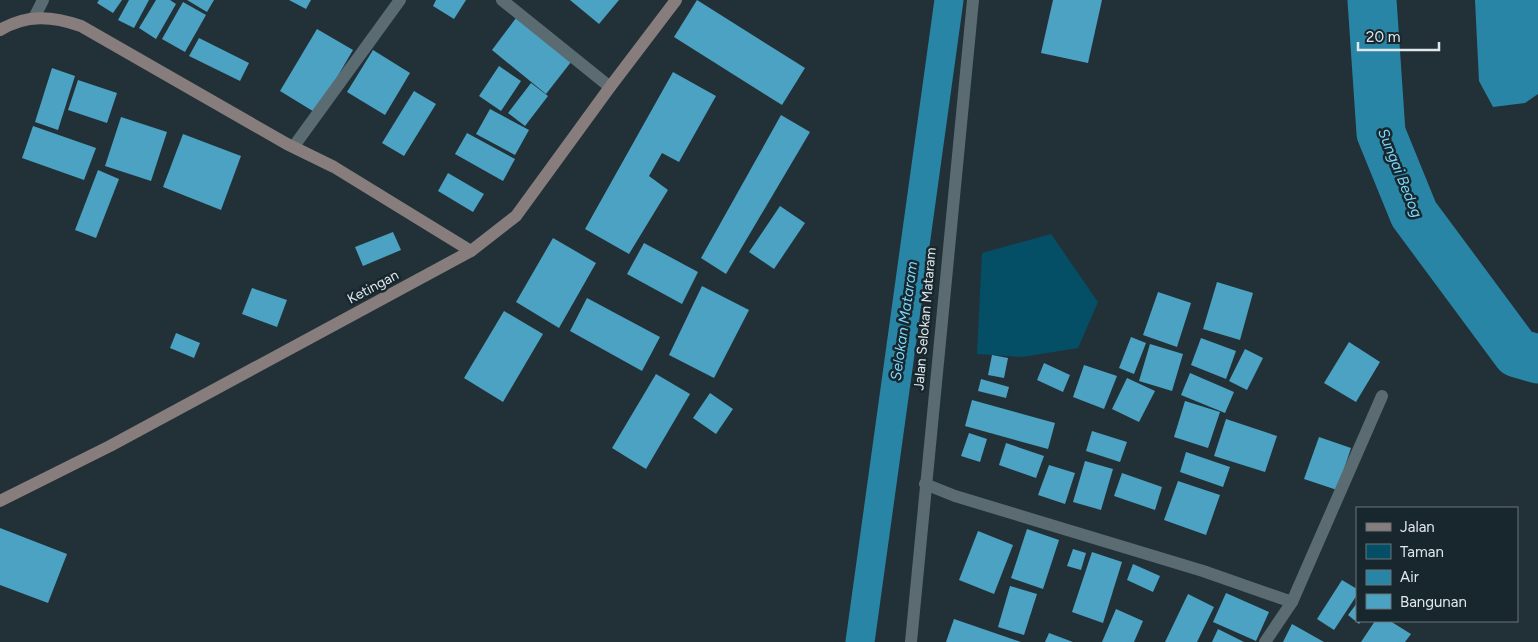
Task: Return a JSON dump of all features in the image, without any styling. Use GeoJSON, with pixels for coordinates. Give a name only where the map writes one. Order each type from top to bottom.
{"type":"FeatureCollection","features":[{"type":"Feature","properties":{"kind":"street"},"geometry":{"type":"LineString","coordinates":[[34,18],[43,0]]}},
{"type":"Feature","properties":{"kind":"street"},"geometry":{"type":"LineString","coordinates":[[294,146],[400,0]]}},
{"type":"Feature","properties":{"kind":"street"},"geometry":{"type":"LineString","coordinates":[[502,0],[610,87]]}},
{"type":"Feature","properties":{"kind":"street","name":"Ketingan"},"geometry":{"type":"LineString","coordinates":[[0,501],[110,446],[471,251],[516,216],[676,0]]}},
{"type":"Feature","properties":{"kind":"street","name":"Jalan Selokan Mataram"},"geometry":{"type":"LineString","coordinates":[[910,642],[973,0]]}},
{"type":"Feature","properties":{"kind":"street"},"geometry":{"type":"LineString","coordinates":[[0,30],[12,23],[34,18],[58,18],[81,26],[334,167],[471,251]]}},
{"type":"Feature","properties":{"kind":"street"},"geometry":{"type":"LineString","coordinates":[[1265,642],[1292,602],[1382,396]]}},
{"type":"Feature","properties":{"kind":"street"},"geometry":{"type":"LineString","coordinates":[[925,484],[955,496],[1204,571],[1292,602]]}},
{"type":"Feature","properties":{"kind":"green space"},"geometry":{"type":"Polygon","coordinates":[[[1051,234],[1098,302],[1078,348],[1022,357],[977,354],[982,253],[1051,234]]]}},
{"type":"Feature","properties":{"kind":"water"},"geometry":{"type":"Polygon","coordinates":[[[1475,0],[1538,0],[1538,94],[1525,103],[1493,107],[1479,81],[1475,0]]]}},
{"type":"Feature","properties":{"kind":"building"},"geometry":{"type":"Polygon","coordinates":[[[99,0],[122,0],[113,13],[97,3],[99,0]]]}},
{"type":"Feature","properties":{"kind":"building"},"geometry":{"type":"Polygon","coordinates":[[[129,0],[149,0],[134,28],[118,20],[129,0]]]}},
{"type":"Feature","properties":{"kind":"building"},"geometry":{"type":"Polygon","coordinates":[[[156,0],[170,0],[176,4],[156,39],[139,28],[156,0]]]}},
{"type":"Feature","properties":{"kind":"building"},"geometry":{"type":"Polygon","coordinates":[[[187,0],[214,0],[207,12],[187,0]]]}},
{"type":"Feature","properties":{"kind":"building"},"geometry":{"type":"Polygon","coordinates":[[[289,0],[311,0],[306,9],[289,0]]]}},
{"type":"Feature","properties":{"kind":"building"},"geometry":{"type":"Polygon","coordinates":[[[436,0],[466,0],[454,19],[433,6],[436,0]]]}},
{"type":"Feature","properties":{"kind":"building"},"geometry":{"type":"Polygon","coordinates":[[[570,0],[619,0],[599,24],[570,0]]]}},
{"type":"Feature","properties":{"kind":"building"},"geometry":{"type":"Polygon","coordinates":[[[697,0],[805,68],[782,105],[674,37],[697,0]]]}},
{"type":"Feature","properties":{"kind":"building"},"geometry":{"type":"Polygon","coordinates":[[[1053,0],[1102,0],[1088,63],[1041,53],[1053,0]]]}},
{"type":"Feature","properties":{"kind":"building"},"geometry":{"type":"Polygon","coordinates":[[[183,2],[206,15],[185,52],[162,39],[183,2]]]}},
{"type":"Feature","properties":{"kind":"building"},"geometry":{"type":"Polygon","coordinates":[[[516,18],[571,62],[546,94],[492,50],[516,18]]]}},
{"type":"Feature","properties":{"kind":"building"},"geometry":{"type":"Polygon","coordinates":[[[317,29],[353,50],[316,113],[280,91],[317,29]]]}},
{"type":"Feature","properties":{"kind":"building"},"geometry":{"type":"Polygon","coordinates":[[[199,38],[249,63],[240,81],[189,56],[199,38]]]}},
{"type":"Feature","properties":{"kind":"building"},"geometry":{"type":"Polygon","coordinates":[[[373,50],[410,73],[385,115],[347,92],[373,50]]]}},
{"type":"Feature","properties":{"kind":"building"},"geometry":{"type":"Polygon","coordinates":[[[499,66],[521,81],[501,111],[479,96],[499,66]]]}},
{"type":"Feature","properties":{"kind":"building"},"geometry":{"type":"Polygon","coordinates":[[[52,68],[75,76],[58,130],[35,122],[52,68]]]}},
{"type":"Feature","properties":{"kind":"building"},"geometry":{"type":"Polygon","coordinates":[[[673,72],[716,96],[679,162],[662,153],[649,176],[668,190],[629,254],[585,229],[673,72]]]}},
{"type":"Feature","properties":{"kind":"building"},"geometry":{"type":"Polygon","coordinates":[[[78,80],[117,93],[107,123],[68,110],[78,80]]]}},
{"type":"Feature","properties":{"kind":"building"},"geometry":{"type":"Polygon","coordinates":[[[531,83],[548,96],[525,126],[508,113],[531,83]]]}},
{"type":"Feature","properties":{"kind":"building"},"geometry":{"type":"Polygon","coordinates":[[[414,91],[436,104],[404,156],[382,143],[414,91]]]}},
{"type":"Feature","properties":{"kind":"building"},"geometry":{"type":"Polygon","coordinates":[[[490,109],[529,130],[515,155],[476,134],[490,109]]]}},
{"type":"Feature","properties":{"kind":"building"},"geometry":{"type":"Polygon","coordinates":[[[781,115],[810,132],[726,274],[701,258],[781,115]]]}},
{"type":"Feature","properties":{"kind":"building"},"geometry":{"type":"Polygon","coordinates":[[[121,117],[167,132],[151,181],[105,166],[121,117]]]}},
{"type":"Feature","properties":{"kind":"building"},"geometry":{"type":"Polygon","coordinates":[[[33,126],[96,148],[84,180],[22,158],[33,126]]]}},
{"type":"Feature","properties":{"kind":"building"},"geometry":{"type":"Polygon","coordinates":[[[467,133],[515,159],[503,181],[455,154],[467,133]]]}},
{"type":"Feature","properties":{"kind":"building"},"geometry":{"type":"Polygon","coordinates":[[[183,134],[241,156],[221,210],[163,187],[183,134]]]}},
{"type":"Feature","properties":{"kind":"building"},"geometry":{"type":"Polygon","coordinates":[[[98,170],[119,179],[96,238],[75,230],[98,170]]]}},
{"type":"Feature","properties":{"kind":"building"},"geometry":{"type":"Polygon","coordinates":[[[448,173],[484,194],[473,212],[438,191],[448,173]]]}},
{"type":"Feature","properties":{"kind":"building"},"geometry":{"type":"Polygon","coordinates":[[[780,206],[805,223],[774,269],[749,252],[780,206]]]}},
{"type":"Feature","properties":{"kind":"building"},"geometry":{"type":"Polygon","coordinates":[[[393,232],[401,250],[363,266],[355,247],[393,232]]]}},
{"type":"Feature","properties":{"kind":"building"},"geometry":{"type":"Polygon","coordinates":[[[553,238],[596,263],[559,328],[516,302],[553,238]]]}},
{"type":"Feature","properties":{"kind":"building"},"geometry":{"type":"Polygon","coordinates":[[[644,243],[698,272],[682,304],[627,274],[644,243]]]}},
{"type":"Feature","properties":{"kind":"building"},"geometry":{"type":"Polygon","coordinates":[[[1217,282],[1253,293],[1240,340],[1203,329],[1217,282]]]}},
{"type":"Feature","properties":{"kind":"building"},"geometry":{"type":"Polygon","coordinates":[[[702,286],[749,310],[714,378],[669,355],[702,286]]]}},
{"type":"Feature","properties":{"kind":"building"},"geometry":{"type":"Polygon","coordinates":[[[252,288],[287,300],[277,327],[242,314],[252,288]]]}},
{"type":"Feature","properties":{"kind":"building"},"geometry":{"type":"Polygon","coordinates":[[[1158,292],[1191,303],[1177,347],[1143,335],[1158,292]]]}},
{"type":"Feature","properties":{"kind":"building"},"geometry":{"type":"Polygon","coordinates":[[[587,298],[660,337],[642,371],[570,331],[587,298]]]}},
{"type":"Feature","properties":{"kind":"building"},"geometry":{"type":"Polygon","coordinates":[[[504,311],[543,334],[503,402],[464,378],[504,311]]]}},
{"type":"Feature","properties":{"kind":"building"},"geometry":{"type":"Polygon","coordinates":[[[176,333],[200,343],[194,358],[170,348],[176,333]]]}},
{"type":"Feature","properties":{"kind":"building"},"geometry":{"type":"Polygon","coordinates":[[[1131,337],[1146,343],[1134,374],[1119,368],[1131,337]]]}},
{"type":"Feature","properties":{"kind":"building"},"geometry":{"type":"Polygon","coordinates":[[[1201,338],[1236,351],[1226,379],[1191,365],[1201,338]]]}},
{"type":"Feature","properties":{"kind":"building"},"geometry":{"type":"Polygon","coordinates":[[[1349,342],[1380,362],[1356,402],[1324,383],[1349,342]]]}},
{"type":"Feature","properties":{"kind":"building"},"geometry":{"type":"Polygon","coordinates":[[[1150,344],[1183,354],[1172,391],[1139,381],[1150,344]]]}},
{"type":"Feature","properties":{"kind":"building"},"geometry":{"type":"Polygon","coordinates":[[[1245,349],[1263,358],[1247,390],[1229,381],[1245,349]]]}},
{"type":"Feature","properties":{"kind":"building"},"geometry":{"type":"Polygon","coordinates":[[[992,355],[1008,358],[1004,378],[988,375],[992,355]]]}},
{"type":"Feature","properties":{"kind":"building"},"geometry":{"type":"Polygon","coordinates":[[[1044,363],[1070,375],[1063,392],[1037,380],[1044,363]]]}},
{"type":"Feature","properties":{"kind":"building"},"geometry":{"type":"Polygon","coordinates":[[[1084,365],[1117,376],[1104,409],[1073,397],[1084,365]]]}},
{"type":"Feature","properties":{"kind":"building"},"geometry":{"type":"Polygon","coordinates":[[[1190,373],[1234,392],[1225,413],[1181,395],[1190,373]]]}},
{"type":"Feature","properties":{"kind":"building"},"geometry":{"type":"Polygon","coordinates":[[[656,374],[690,394],[646,469],[612,448],[656,374]]]}},
{"type":"Feature","properties":{"kind":"building"},"geometry":{"type":"Polygon","coordinates":[[[1127,378],[1155,391],[1139,422],[1112,409],[1127,378]]]}},
{"type":"Feature","properties":{"kind":"building"},"geometry":{"type":"Polygon","coordinates":[[[981,379],[1009,387],[1006,398],[978,391],[981,379]]]}},
{"type":"Feature","properties":{"kind":"building"},"geometry":{"type":"Polygon","coordinates":[[[710,393],[733,409],[716,434],[693,418],[710,393]]]}},
{"type":"Feature","properties":{"kind":"building"},"geometry":{"type":"Polygon","coordinates":[[[972,400],[1055,423],[1048,449],[965,426],[972,400]]]}},
{"type":"Feature","properties":{"kind":"building"},"geometry":{"type":"Polygon","coordinates":[[[1185,401],[1220,412],[1208,448],[1174,437],[1185,401]]]}},
{"type":"Feature","properties":{"kind":"building"},"geometry":{"type":"Polygon","coordinates":[[[1226,419],[1277,436],[1265,472],[1214,456],[1226,419]]]}},
{"type":"Feature","properties":{"kind":"building"},"geometry":{"type":"Polygon","coordinates":[[[1092,431],[1127,442],[1120,462],[1086,451],[1092,431]]]}},
{"type":"Feature","properties":{"kind":"building"},"geometry":{"type":"Polygon","coordinates":[[[969,433],[987,439],[980,462],[961,456],[969,433]]]}},
{"type":"Feature","properties":{"kind":"building"},"geometry":{"type":"Polygon","coordinates":[[[1319,437],[1351,448],[1337,490],[1304,479],[1319,437]]]}},
{"type":"Feature","properties":{"kind":"building"},"geometry":{"type":"Polygon","coordinates":[[[1006,443],[1044,456],[1036,478],[999,465],[1006,443]]]}},
{"type":"Feature","properties":{"kind":"building"},"geometry":{"type":"Polygon","coordinates":[[[1186,452],[1230,467],[1223,487],[1180,472],[1186,452]]]}},
{"type":"Feature","properties":{"kind":"building"},"geometry":{"type":"Polygon","coordinates":[[[1085,461],[1113,469],[1101,510],[1073,502],[1085,461]]]}},
{"type":"Feature","properties":{"kind":"building"},"geometry":{"type":"Polygon","coordinates":[[[1049,465],[1075,473],[1065,504],[1038,495],[1049,465]]]}},
{"type":"Feature","properties":{"kind":"building"},"geometry":{"type":"Polygon","coordinates":[[[1122,473],[1162,487],[1155,510],[1114,496],[1122,473]]]}},
{"type":"Feature","properties":{"kind":"building"},"geometry":{"type":"Polygon","coordinates":[[[1178,481],[1220,495],[1206,535],[1164,520],[1178,481]]]}},
{"type":"Feature","properties":{"kind":"building"},"geometry":{"type":"Polygon","coordinates":[[[0,528],[67,554],[48,603],[0,585],[0,528]]]}},
{"type":"Feature","properties":{"kind":"building"},"geometry":{"type":"Polygon","coordinates":[[[1027,529],[1059,540],[1043,589],[1011,578],[1027,529]]]}},
{"type":"Feature","properties":{"kind":"building"},"geometry":{"type":"Polygon","coordinates":[[[978,531],[1013,545],[994,594],[959,580],[978,531]]]}},
{"type":"Feature","properties":{"kind":"building"},"geometry":{"type":"Polygon","coordinates":[[[1073,549],[1086,553],[1081,570],[1067,566],[1073,549]]]}},
{"type":"Feature","properties":{"kind":"building"},"geometry":{"type":"Polygon","coordinates":[[[1092,552],[1122,562],[1103,623],[1072,612],[1092,552]]]}},
{"type":"Feature","properties":{"kind":"building"},"geometry":{"type":"Polygon","coordinates":[[[1133,564],[1160,576],[1153,592],[1127,580],[1133,564]]]}},
{"type":"Feature","properties":{"kind":"building"},"geometry":{"type":"Polygon","coordinates":[[[1342,580],[1356,588],[1356,597],[1334,630],[1317,619],[1342,580]]]}},
{"type":"Feature","properties":{"kind":"building"},"geometry":{"type":"Polygon","coordinates":[[[1010,586],[1037,594],[1024,635],[998,627],[1010,586]]]}},
{"type":"Feature","properties":{"kind":"building"},"geometry":{"type":"Polygon","coordinates":[[[1226,593],[1269,612],[1256,641],[1213,622],[1226,593]]]}},
{"type":"Feature","properties":{"kind":"building"},"geometry":{"type":"Polygon","coordinates":[[[1188,594],[1214,607],[1197,642],[1165,642],[1188,594]]]}},
{"type":"Feature","properties":{"kind":"building"},"geometry":{"type":"Polygon","coordinates":[[[1356,604],[1356,622],[1348,615],[1356,604]]]}},
{"type":"Feature","properties":{"kind":"building"},"geometry":{"type":"Polygon","coordinates":[[[1116,609],[1143,621],[1134,642],[1102,642],[1116,609]]]}},
{"type":"Feature","properties":{"kind":"building"},"geometry":{"type":"Polygon","coordinates":[[[954,619],[1021,642],[946,642],[954,619]]]}},
{"type":"Feature","properties":{"kind":"building"},"geometry":{"type":"Polygon","coordinates":[[[1374,622],[1392,622],[1411,634],[1405,642],[1361,642],[1374,622]]]}},
{"type":"Feature","properties":{"kind":"building"},"geometry":{"type":"Polygon","coordinates":[[[1292,624],[1324,642],[1283,642],[1292,624]]]}},
{"type":"Feature","properties":{"kind":"building"},"geometry":{"type":"Polygon","coordinates":[[[1218,629],[1244,642],[1212,642],[1218,629]]]}},
{"type":"Feature","properties":{"kind":"building"},"geometry":{"type":"Polygon","coordinates":[[[1049,633],[1073,642],[1045,642],[1049,633]]]}},
{"type":"Feature","properties":{"kind":"waterway","name":"Selokan Mataram"},"geometry":{"type":"LineString","coordinates":[[860,642],[949,0]]}},
{"type":"Feature","properties":{"kind":"waterway","name":"Sungai Bedog"},"geometry":{"type":"LineString","coordinates":[[1372,0],[1381,133],[1414,214],[1517,353],[1538,359]]}}]}
